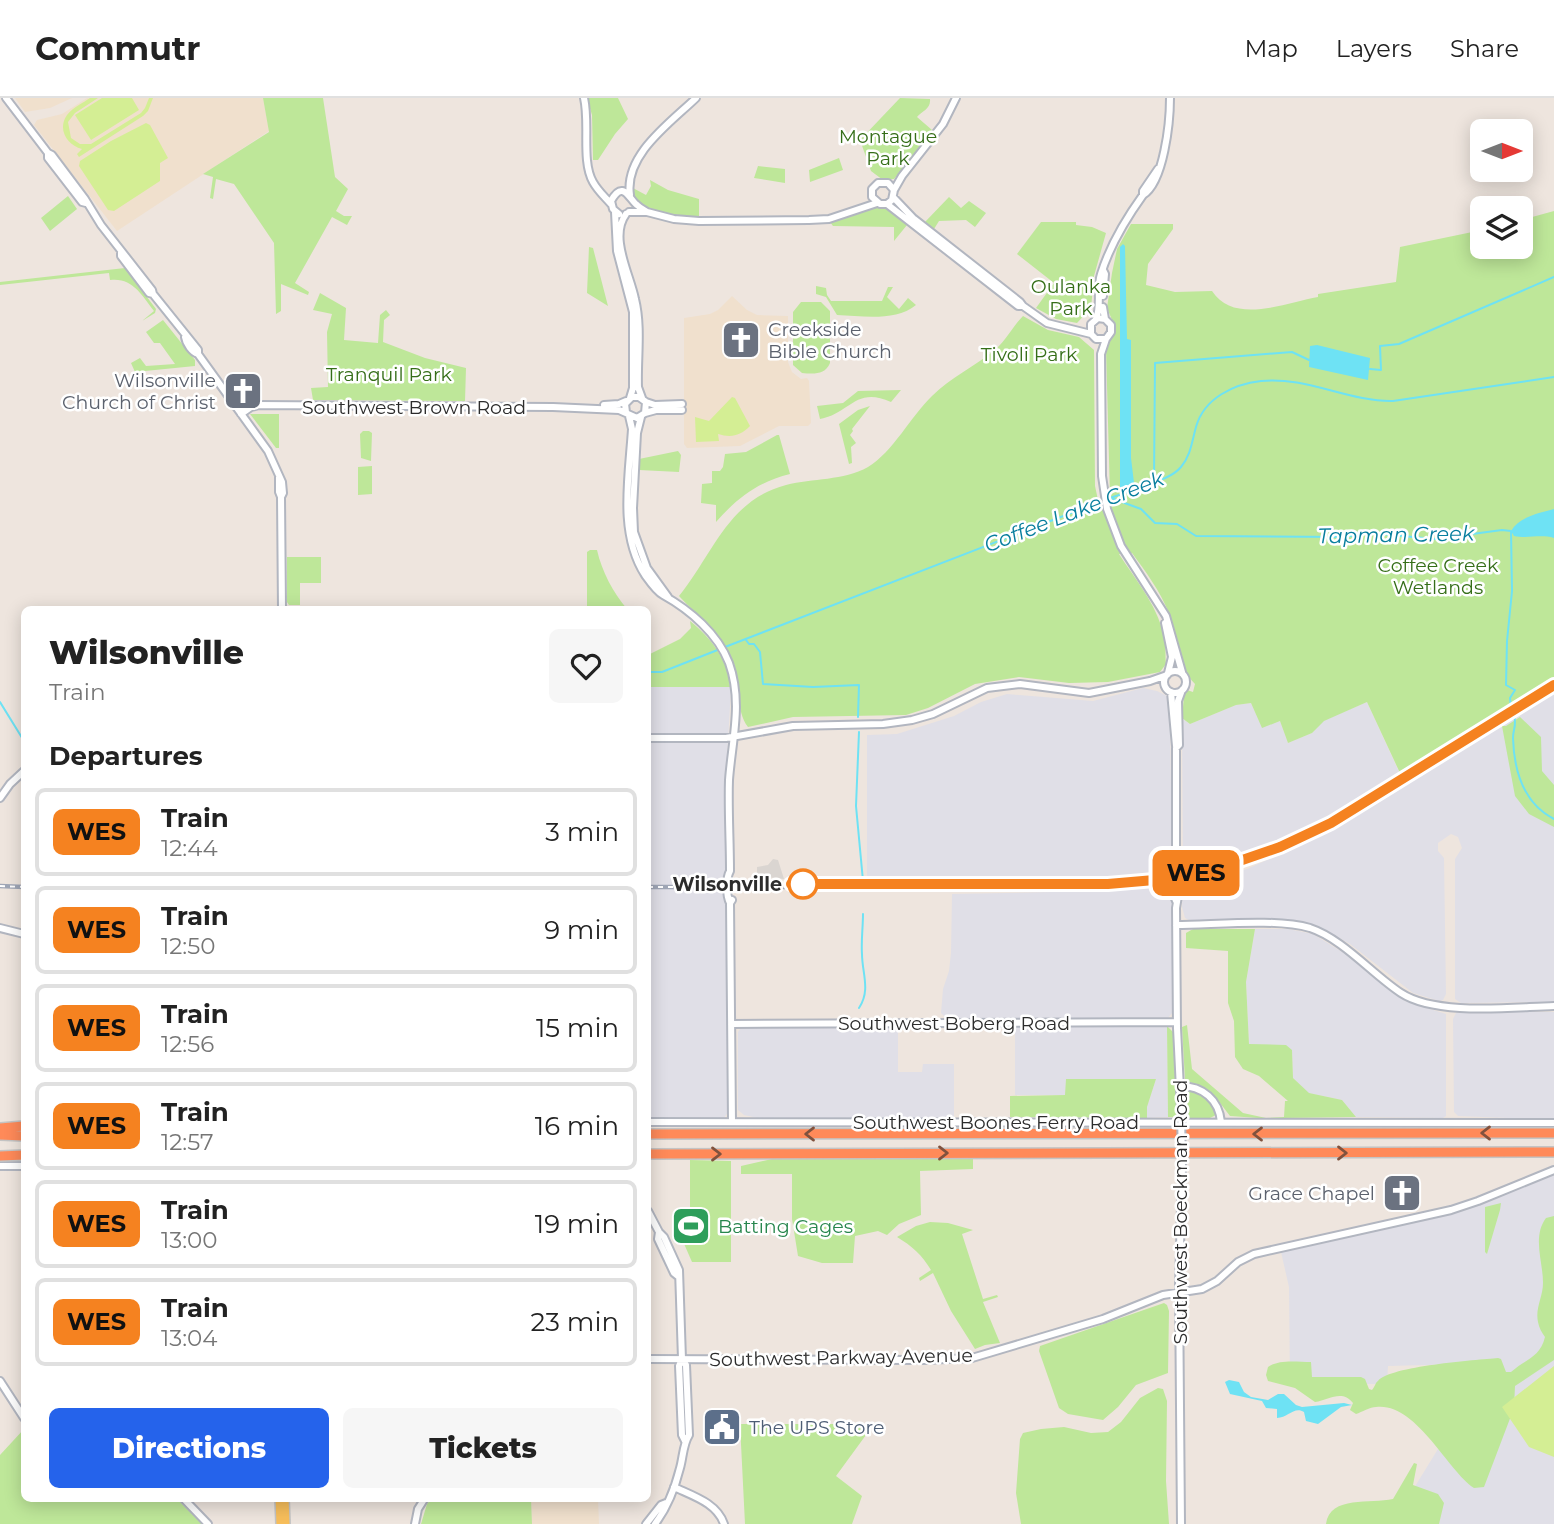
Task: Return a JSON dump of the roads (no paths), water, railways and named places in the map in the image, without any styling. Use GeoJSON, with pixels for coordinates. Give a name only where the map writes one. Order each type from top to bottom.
{"type":"FeatureCollection","features":[{"type":"Feature","properties":{"kind":"highway"},"geometry":{"type":"LineString","coordinates":[[0,1128],[21,1126]]}},
{"type":"Feature","properties":{"kind":"highway"},"geometry":{"type":"LineString","coordinates":[[651,1134],[1554,1133]]}},
{"type":"Feature","properties":{"kind":"highway"},"geometry":{"type":"LineString","coordinates":[[0,1135],[21,1136]]}},
{"type":"Feature","properties":{"kind":"highway"},"geometry":{"type":"LineString","coordinates":[[651,1154],[1554,1152]]}},
{"type":"Feature","properties":{"kind":"highway"},"geometry":{"type":"LineString","coordinates":[[0,1156],[21,1156]]}},
{"type":"Feature","properties":{"kind":"main road"},"geometry":{"type":"LineString","coordinates":[[279,1502],[280,1524]]}},
{"type":"Feature","properties":{"kind":"main road"},"geometry":{"type":"LineString","coordinates":[[285,1502],[286,1524]]}},
{"type":"Feature","properties":{"kind":"street"},"geometry":{"type":"LineString","coordinates":[[6,98],[48,153],[48,158],[82,202],[86,203],[149,293],[198,350],[198,354],[266,447],[283,486],[282,606]]}},
{"type":"Feature","properties":{"kind":"street"},"geometry":{"type":"LineString","coordinates":[[584,98],[588,123],[589,169],[597,188],[615,212],[617,251],[633,312],[633,388],[628,399],[628,414],[632,426],[629,536],[643,571],[656,589],[693,617],[718,642],[729,663],[734,681],[737,705],[729,783],[732,874],[732,1122]]}},
{"type":"Feature","properties":{"kind":"street"},"geometry":{"type":"LineString","coordinates":[[611,204],[647,147],[696,98]]}},
{"type":"Feature","properties":{"kind":"street"},"geometry":{"type":"LineString","coordinates":[[887,204],[902,176],[943,124],[956,98]]}},
{"type":"Feature","properties":{"kind":"street"},"geometry":{"type":"LineString","coordinates":[[1101,354],[1093,337],[1093,322],[1103,270],[1118,233],[1158,174],[1168,132],[1170,98]]}},
{"type":"Feature","properties":{"kind":"street"},"geometry":{"type":"LineString","coordinates":[[855,210],[867,201],[876,184],[888,183],[902,176]]}},
{"type":"Feature","properties":{"kind":"street"},"geometry":{"type":"LineString","coordinates":[[630,177],[632,198],[621,223],[621,244],[638,312],[638,387],[644,400],[643,415],[637,433],[633,528],[647,568],[668,597]]}},
{"type":"Feature","properties":{"kind":"street"},"geometry":{"type":"LineString","coordinates":[[888,183],[912,218],[1023,306],[1047,323],[1106,339]]}},
{"type":"Feature","properties":{"kind":"street"},"geometry":{"type":"LineString","coordinates":[[597,188],[632,198],[647,212]]}},
{"type":"Feature","properties":{"kind":"street"},"geometry":{"type":"LineString","coordinates":[[871,194],[877,203]]}},
{"type":"Feature","properties":{"kind":"street"},"geometry":{"type":"LineString","coordinates":[[615,212],[647,212],[680,220],[820,220],[877,203],[887,204],[1018,306],[1023,306]]}},
{"type":"Feature","properties":{"kind":"street"},"geometry":{"type":"LineString","coordinates":[[1103,270],[1102,311],[1112,330],[1101,354],[1105,503],[1120,542],[1151,589],[1170,626],[1186,681],[1182,690],[1169,689],[1150,681]]}},
{"type":"Feature","properties":{"kind":"street"},"geometry":{"type":"LineString","coordinates":[[1077,329],[1105,319]]}},
{"type":"Feature","properties":{"kind":"street","name":"Southwest Brown Road"},"geometry":{"type":"LineString","coordinates":[[590,407],[619,404],[628,399],[644,400]]}},
{"type":"Feature","properties":{"kind":"street"},"geometry":{"type":"LineString","coordinates":[[643,415],[656,410],[682,407],[655,405],[644,400]]}},
{"type":"Feature","properties":{"kind":"street","name":"Southwest Brown Road"},"geometry":{"type":"LineString","coordinates":[[241,414],[252,406],[259,405],[590,407],[643,415]]}},
{"type":"Feature","properties":{"kind":"street"},"geometry":{"type":"LineString","coordinates":[[1163,614],[1172,657],[1164,680],[1169,689]]}},
{"type":"Feature","properties":{"kind":"street"},"geometry":{"type":"LineString","coordinates":[[651,738],[734,738],[793,726],[883,724],[933,714],[987,688],[1033,685],[1089,693],[1150,681],[1175,670],[1182,672]]}},
{"type":"Feature","properties":{"kind":"street","name":"Southwest Boeckman Road"},"geometry":{"type":"LineString","coordinates":[[1169,689],[1176,748],[1176,860],[1173,866],[1182,1168],[1179,1293],[1181,1524]]}},
{"type":"Feature","properties":{"kind":"street","name":"Southwest Boeckman Road"},"geometry":{"type":"LineString","coordinates":[[1176,748],[1179,745],[1178,701],[1182,690]]}},
{"type":"Feature","properties":{"kind":"street"},"geometry":{"type":"LineString","coordinates":[[0,798],[21,774]]}},
{"type":"Feature","properties":{"kind":"street"},"geometry":{"type":"LineString","coordinates":[[1176,925],[1302,926],[1328,937],[1401,993],[1422,1003],[1442,1007],[1554,1006]]}},
{"type":"Feature","properties":{"kind":"street"},"geometry":{"type":"LineString","coordinates":[[0,928],[21,933]]}},
{"type":"Feature","properties":{"kind":"street","name":"Southwest Boberg Road"},"geometry":{"type":"LineString","coordinates":[[731,1024],[1177,1022]]}},
{"type":"Feature","properties":{"kind":"street"},"geometry":{"type":"LineString","coordinates":[[1180,1086],[1196,1088],[1216,1102],[1220,1109],[1221,1122]]}},
{"type":"Feature","properties":{"kind":"street","name":"Southwest Boones Ferry Road"},"geometry":{"type":"LineString","coordinates":[[651,1122],[1554,1123]]}},
{"type":"Feature","properties":{"kind":"street"},"geometry":{"type":"LineString","coordinates":[[0,1166],[21,1166]]}},
{"type":"Feature","properties":{"kind":"street","name":"Southwest Parkway Avenue"},"geometry":{"type":"LineString","coordinates":[[651,1359],[969,1358],[1103,1319],[1161,1296],[1197,1290],[1209,1285],[1238,1262],[1254,1254],[1447,1211],[1554,1170]]}},
{"type":"Feature","properties":{"kind":"street"},"geometry":{"type":"LineString","coordinates":[[651,1217],[678,1266],[682,1300],[682,1359],[679,1366],[682,1435],[685,1441],[666,1509],[655,1524]]}},
{"type":"Feature","properties":{"kind":"street"},"geometry":{"type":"LineString","coordinates":[[0,1381],[21,1413]]}},
{"type":"Feature","properties":{"kind":"street"},"geometry":{"type":"LineString","coordinates":[[674,1486],[705,1502],[723,1523]]}},
{"type":"Feature","properties":{"kind":"street"},"geometry":{"type":"LineString","coordinates":[[187,1502],[208,1524]]}},
{"type":"Feature","properties":{"kind":"street"},"geometry":{"type":"LineString","coordinates":[[415,1524],[417,1511],[423,1502]]}},
{"type":"Feature","properties":{"kind":"street"},"geometry":{"type":"LineString","coordinates":[[646,1524],[661,1504],[666,1503]]}},
{"type":"Feature","properties":{"kind":"water"},"geometry":{"type":"Polygon","coordinates":[[[1123,244],[1127,339],[1131,340],[1131,458],[1135,491],[1120,496],[1120,247],[1123,244]]]}},
{"type":"Feature","properties":{"kind":"water"},"geometry":{"type":"Polygon","coordinates":[[[1317,345],[1370,358],[1368,380],[1309,367],[1310,346],[1317,345]]]}},
{"type":"Feature","properties":{"kind":"water"},"geometry":{"type":"Polygon","coordinates":[[[1554,509],[1554,538],[1514,536],[1511,531],[1524,519],[1554,509]]]}},
{"type":"Feature","properties":{"kind":"water"},"geometry":{"type":"Polygon","coordinates":[[[1225,1382],[1239,1382],[1244,1392],[1251,1397],[1268,1400],[1278,1394],[1284,1394],[1302,1407],[1344,1403],[1352,1405],[1341,1407],[1318,1424],[1306,1421],[1304,1412],[1300,1411],[1277,1418],[1277,1409],[1266,1408],[1262,1401],[1230,1394],[1225,1382]]]}},
{"type":"Feature","properties":{"kind":"waterway"},"geometry":{"type":"LineString","coordinates":[[1370,369],[1381,370],[1380,346],[1399,344],[1554,277]]}},
{"type":"Feature","properties":{"kind":"waterway"},"geometry":{"type":"LineString","coordinates":[[1154,480],[1155,363],[1292,352],[1309,360]]}},
{"type":"Feature","properties":{"kind":"waterway","name":"Coffee Lake Creek"},"geometry":{"type":"LineString","coordinates":[[1133,490],[1177,471],[1189,453],[1196,427],[1206,408],[1221,394],[1241,385],[1278,380],[1311,385],[1360,398],[1393,401],[1554,377]]}},
{"type":"Feature","properties":{"kind":"waterway","name":"Coffee Lake Creek"},"geometry":{"type":"LineString","coordinates":[[1107,499],[1122,494]]}},
{"type":"Feature","properties":{"kind":"waterway","name":"Tapman Creek"},"geometry":{"type":"LineString","coordinates":[[1111,498],[1141,509],[1155,523],[1177,524],[1196,536],[1344,537],[1369,533],[1435,539],[1511,531],[1512,591],[1506,685],[1515,690],[1510,698],[1511,708]]}},
{"type":"Feature","properties":{"kind":"waterway","name":"Coffee Lake Creek"},"geometry":{"type":"LineString","coordinates":[[725,647],[1102,501]]}},
{"type":"Feature","properties":{"kind":"waterway"},"geometry":{"type":"LineString","coordinates":[[746,640],[749,644],[754,644],[760,652],[763,684],[813,687],[859,685],[858,717]]}},
{"type":"Feature","properties":{"kind":"waterway","name":"Coffee Lake Creek"},"geometry":{"type":"LineString","coordinates":[[651,672],[662,672],[720,649]]}},
{"type":"Feature","properties":{"kind":"waterway","name":"Coffee Lake Creek"},"geometry":{"type":"LineString","coordinates":[[0,702],[21,736]]}},
{"type":"Feature","properties":{"kind":"waterway","name":"Tapman Creek"},"geometry":{"type":"LineString","coordinates":[[1514,716],[1515,762],[1522,785],[1535,804],[1554,819]]}},
{"type":"Feature","properties":{"kind":"waterway"},"geometry":{"type":"LineString","coordinates":[[859,732],[856,806],[863,881]]}},
{"type":"Feature","properties":{"kind":"waterway"},"geometry":{"type":"LineString","coordinates":[[859,1008],[865,995],[863,914]]}},
{"type":"Feature","properties":{"kind":"railway"},"geometry":{"type":"LineString","coordinates":[[651,887],[1103,887],[1182,879],[1237,865],[1287,847],[1347,817],[1554,688]]}},
{"type":"Feature","properties":{"kind":"railway"},"geometry":{"type":"LineString","coordinates":[[0,886],[21,887]]}},
{"type":"Feature","properties":{"kind":"train","name":"WES"},"geometry":{"type":"LineString","coordinates":[[791,884],[1108,884],[1166,879],[1225,866],[1280,847],[1331,823],[1554,685]]}},
{"type":"Feature","properties":{"kind":"place","name":"Creekside Bible Church"},"geometry":{"type":"Point","coordinates":[741,340]}},
{"type":"Feature","properties":{"kind":"place","name":"Wilsonville Church of Christ"},"geometry":{"type":"Point","coordinates":[243,391]}},
{"type":"Feature","properties":{"kind":"place","name":"Wilsonville"},"geometry":{"type":"Point","coordinates":[803,884]}},
{"type":"Feature","properties":{"kind":"place","name":"Grace Chapel"},"geometry":{"type":"Point","coordinates":[1402,1193]}},
{"type":"Feature","properties":{"kind":"place","name":"Batting Cages"},"geometry":{"type":"Point","coordinates":[691,1226]}},
{"type":"Feature","properties":{"kind":"place","name":"The UPS Store"},"geometry":{"type":"Point","coordinates":[722,1427]}},
{"type":"Feature","properties":{"kind":"park label","name":"Montague Park"},"geometry":{"type":"Point","coordinates":[888,147]}},
{"type":"Feature","properties":{"kind":"park label","name":"Oulanka Park"},"geometry":{"type":"Point","coordinates":[1071,297]}},
{"type":"Feature","properties":{"kind":"park label","name":"Tivoli Park"},"geometry":{"type":"Point","coordinates":[1029,354]}},
{"type":"Feature","properties":{"kind":"park label","name":"Tranquil Park"},"geometry":{"type":"Point","coordinates":[389,374]}},
{"type":"Feature","properties":{"kind":"park label","name":"Coffee Creek Wetlands"},"geometry":{"type":"Point","coordinates":[1438,576]}}]}
